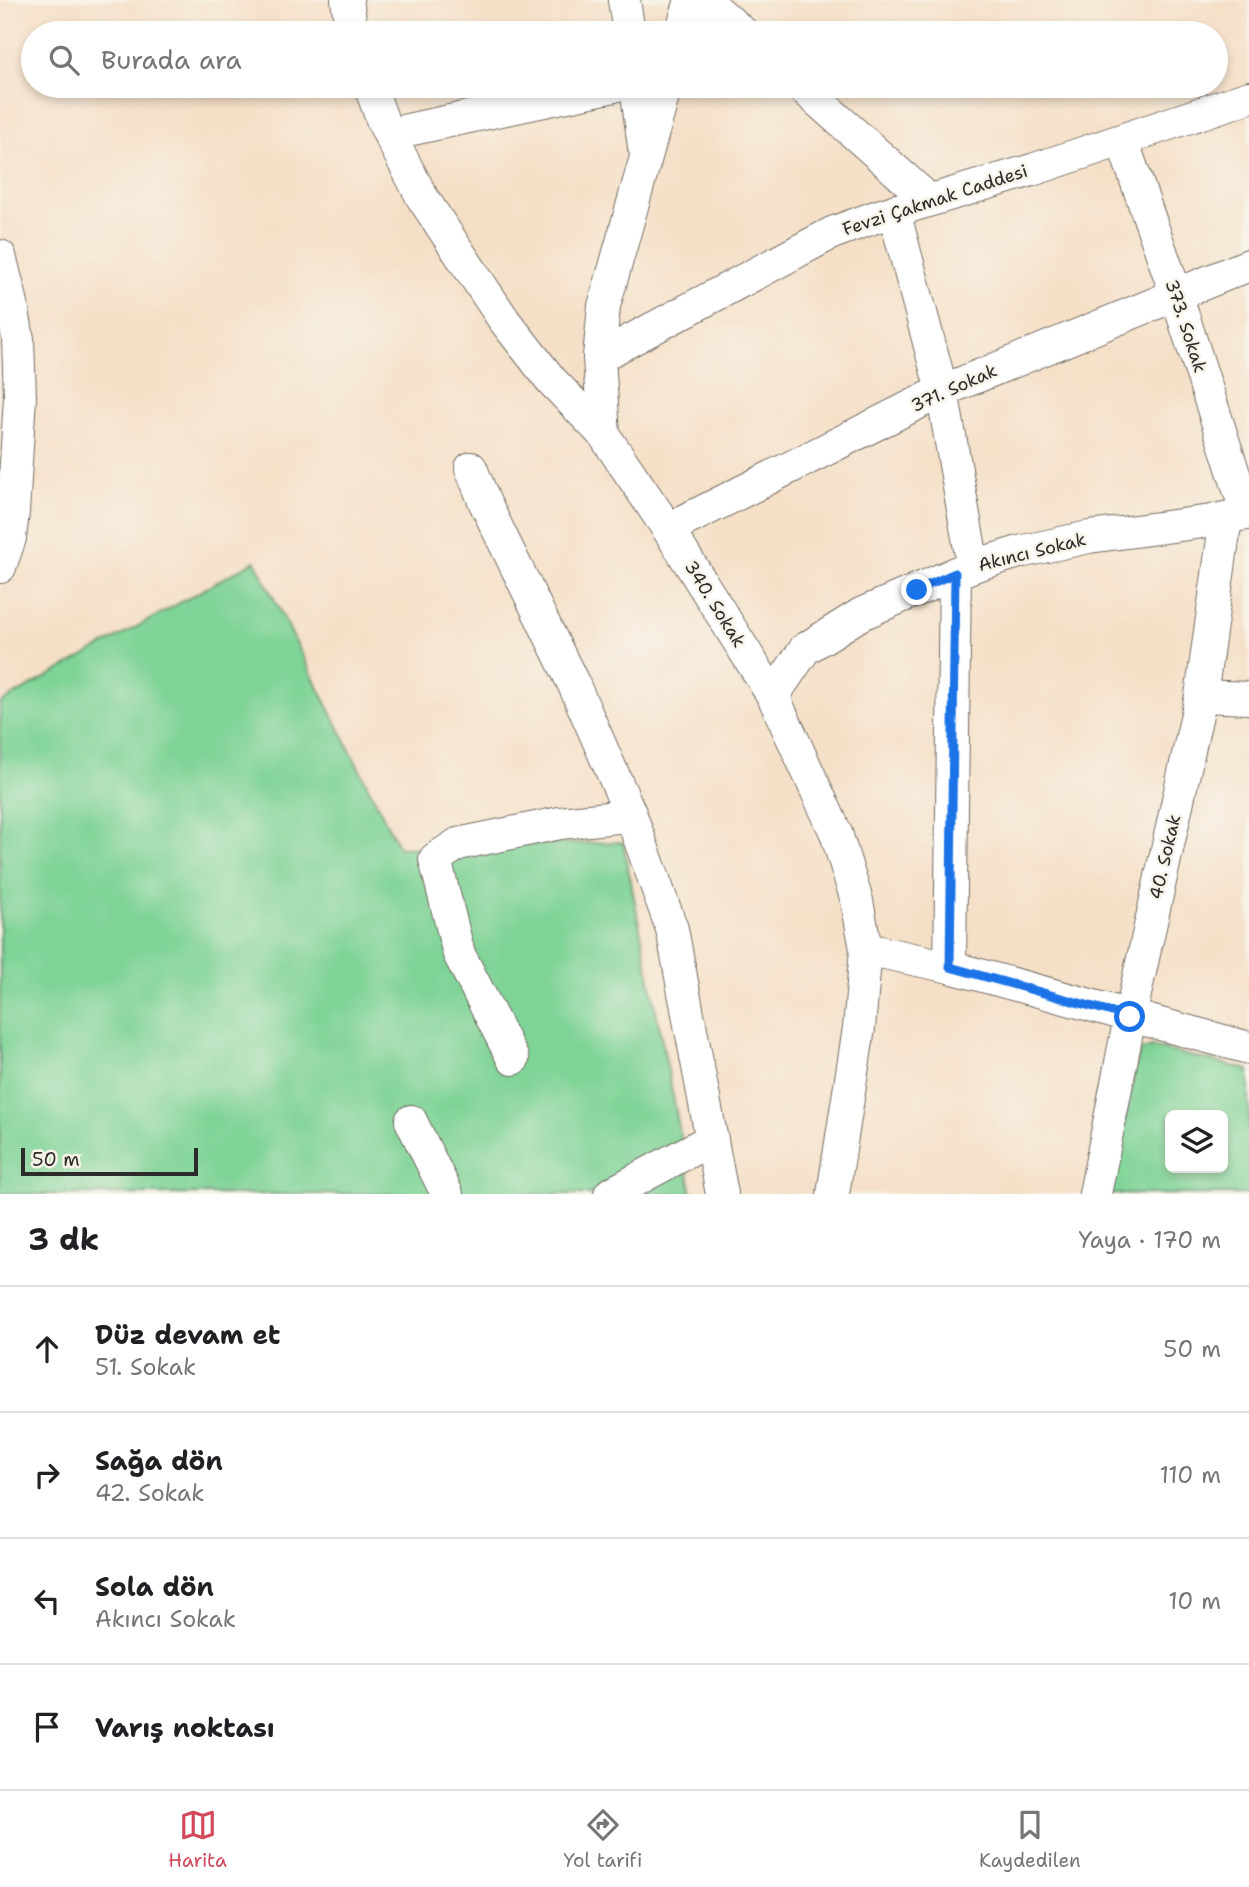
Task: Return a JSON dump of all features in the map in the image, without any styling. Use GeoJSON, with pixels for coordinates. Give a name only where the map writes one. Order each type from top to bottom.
{"type":"FeatureCollection","features":[{"type":"Feature","properties":{"kind":"street"},"geometry":{"type":"LineString","coordinates":[[347,0],[350,21]]}},
{"type":"Feature","properties":{"kind":"street"},"geometry":{"type":"LineString","coordinates":[[624,0],[627,21]]}},
{"type":"Feature","properties":{"kind":"street"},"geometry":{"type":"LineString","coordinates":[[685,21],[691,0]]}},
{"type":"Feature","properties":{"kind":"street"},"geometry":{"type":"LineString","coordinates":[[705,0],[729,21]]}},
{"type":"Feature","properties":{"kind":"street","name":"Fevzi Çakmak Caddesi"},"geometry":{"type":"LineString","coordinates":[[599,357],[832,233],[896,210],[1032,170],[1249,97]]}},
{"type":"Feature","properties":{"kind":"street","name":"340. Sokak"},"geometry":{"type":"LineString","coordinates":[[374,98],[383,122],[422,197],[504,320],[551,380],[604,435],[668,529],[773,696],[836,833],[857,901],[866,949],[859,1028],[832,1194]]}},
{"type":"Feature","properties":{"kind":"street"},"geometry":{"type":"LineString","coordinates":[[389,134],[558,98]]}},
{"type":"Feature","properties":{"kind":"street"},"geometry":{"type":"LineString","coordinates":[[638,98],[646,159]]}},
{"type":"Feature","properties":{"kind":"street"},"geometry":{"type":"LineString","coordinates":[[604,435],[599,357],[604,306],[663,98]]}},
{"type":"Feature","properties":{"kind":"street"},"geometry":{"type":"LineString","coordinates":[[814,98],[929,200]]}},
{"type":"Feature","properties":{"kind":"street","name":"373. Sokak"},"geometry":{"type":"LineString","coordinates":[[1122,140],[1176,294],[1241,515]]}},
{"type":"Feature","properties":{"kind":"street"},"geometry":{"type":"LineString","coordinates":[[896,210],[942,391],[964,570],[950,967]]}},
{"type":"Feature","properties":{"kind":"street"},"geometry":{"type":"LineString","coordinates":[[0,256],[6,300],[19,339],[20,397],[10,538],[0,567]]}},
{"type":"Feature","properties":{"kind":"street","name":"371. Sokak"},"geometry":{"type":"LineString","coordinates":[[668,529],[942,391],[1249,265]]}},
{"type":"Feature","properties":{"kind":"street"},"geometry":{"type":"LineString","coordinates":[[471,468],[485,503],[574,685],[630,813],[672,929],[722,1194]]}},
{"type":"Feature","properties":{"kind":"street","name":"Akıncı Sokak"},"geometry":{"type":"LineString","coordinates":[[773,696],[805,649],[861,614],[964,570],[1019,552],[1089,537],[1241,515]]}},
{"type":"Feature","properties":{"kind":"street","name":"40. Sokak"},"geometry":{"type":"LineString","coordinates":[[1095,1194],[1130,1017],[1241,515]]}},
{"type":"Feature","properties":{"kind":"street"},"geometry":{"type":"LineString","coordinates":[[1201,696],[1249,698]]}},
{"type":"Feature","properties":{"kind":"street"},"geometry":{"type":"LineString","coordinates":[[513,1059],[459,954],[435,859],[458,844],[560,823],[617,817],[630,813]]}},
{"type":"Feature","properties":{"kind":"street"},"geometry":{"type":"LineString","coordinates":[[866,949],[950,967],[1249,1048]]}},
{"type":"Feature","properties":{"kind":"street"},"geometry":{"type":"LineString","coordinates":[[411,1121],[447,1194]]}},
{"type":"Feature","properties":{"kind":"street"},"geometry":{"type":"LineString","coordinates":[[610,1194],[712,1139]]}},
{"type":"Feature","properties":{"kind":"green space"},"geometry":{"type":"Polygon","coordinates":[[[255,561],[399,848],[623,842],[692,1194],[0,1194],[0,703],[255,561]]]}},
{"type":"Feature","properties":{"kind":"green space"},"geometry":{"type":"Polygon","coordinates":[[[1153,1047],[1249,1070],[1249,1194],[1110,1194],[1141,1050],[1153,1047]]]}},
{"type":"Feature","properties":{"kind":"route"},"geometry":{"type":"LineString","coordinates":[[917,590],[955,573],[950,967],[1130,1017]]}}]}
